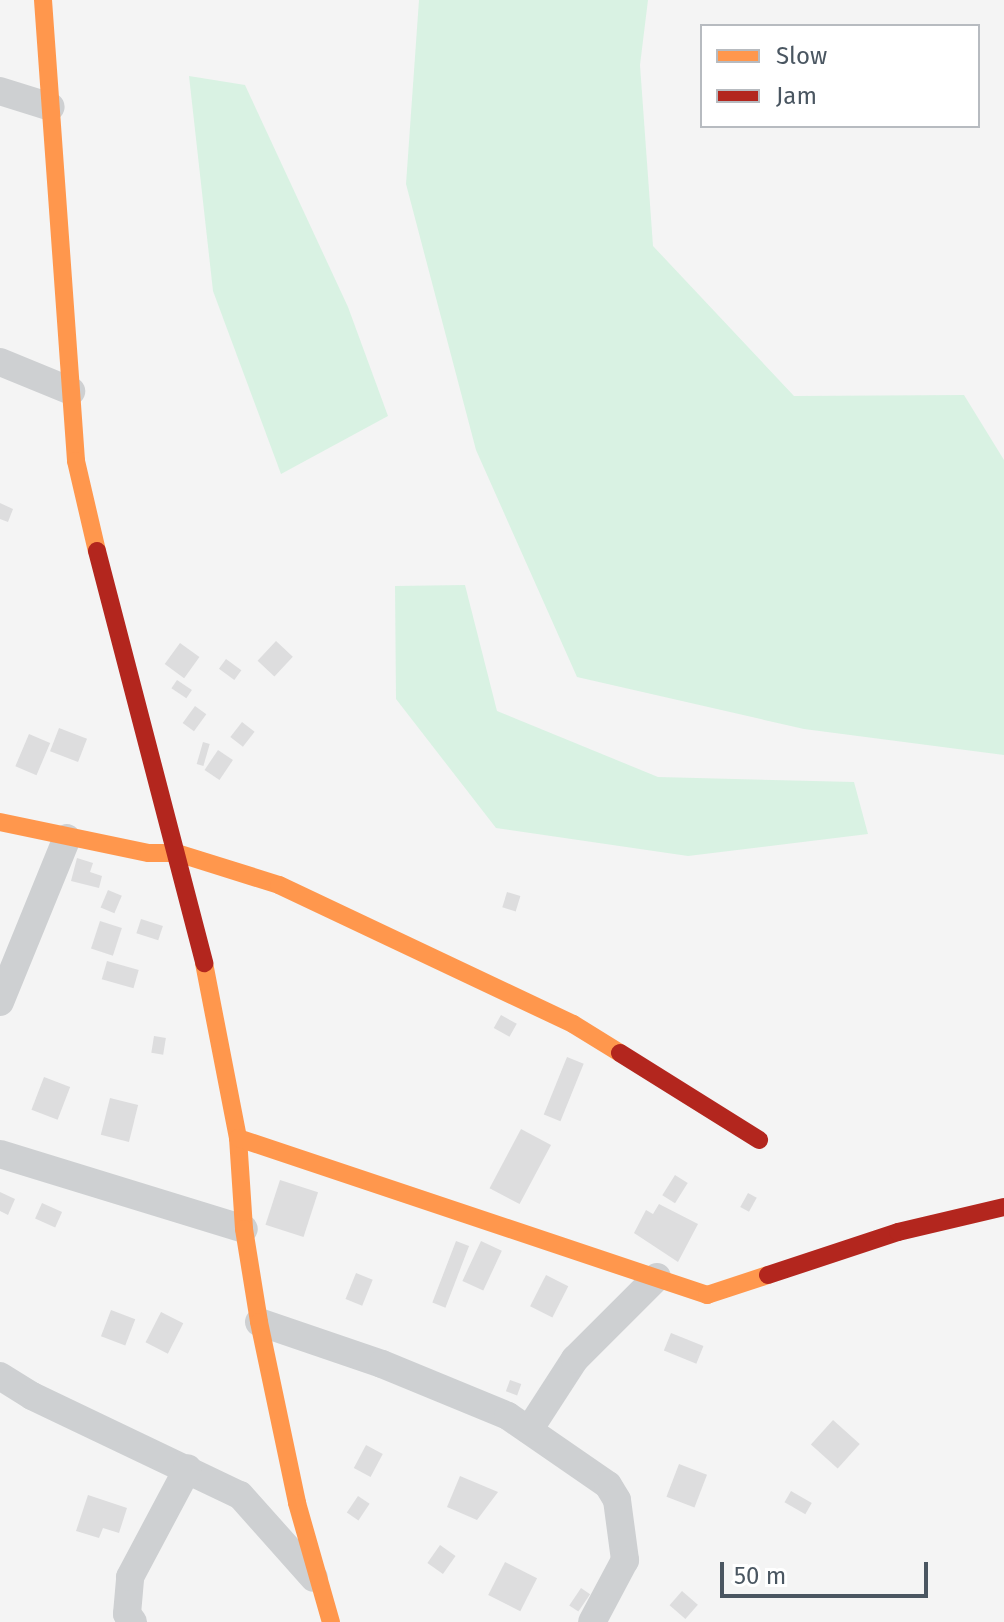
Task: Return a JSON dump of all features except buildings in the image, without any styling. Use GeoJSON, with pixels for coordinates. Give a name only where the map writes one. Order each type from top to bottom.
{"type":"FeatureCollection","features":[{"type":"Feature","properties":{"kind":"street"},"geometry":{"type":"LineString","coordinates":[[43,0],[76,461],[101,575],[177,853],[185,905],[212,992],[238,1138],[244,1229],[259,1322],[297,1503],[331,1622]]}},
{"type":"Feature","properties":{"kind":"street"},"geometry":{"type":"LineString","coordinates":[[0,91],[51,107]]}},
{"type":"Feature","properties":{"kind":"street"},"geometry":{"type":"LineString","coordinates":[[0,362],[71,391]]}},
{"type":"Feature","properties":{"kind":"street"},"geometry":{"type":"LineString","coordinates":[[0,822],[67,838],[177,853],[279,885],[573,1024],[759,1140]]}},
{"type":"Feature","properties":{"kind":"street"},"geometry":{"type":"LineString","coordinates":[[0,1002],[67,838]]}},
{"type":"Feature","properties":{"kind":"street"},"geometry":{"type":"LineString","coordinates":[[238,1138],[707,1295],[898,1232],[1004,1207]]}},
{"type":"Feature","properties":{"kind":"street"},"geometry":{"type":"LineString","coordinates":[[0,1154],[244,1229]]}},
{"type":"Feature","properties":{"kind":"street"},"geometry":{"type":"LineString","coordinates":[[529,1430],[575,1359],[657,1277]]}},
{"type":"Feature","properties":{"kind":"street"},"geometry":{"type":"LineString","coordinates":[[259,1322],[382,1364],[508,1416],[608,1485],[617,1500],[625,1560],[592,1622]]}},
{"type":"Feature","properties":{"kind":"street"},"geometry":{"type":"LineString","coordinates":[[0,1376],[32,1396],[240,1495],[322,1587]]}},
{"type":"Feature","properties":{"kind":"street"},"geometry":{"type":"LineString","coordinates":[[133,1622],[127,1614],[130,1577],[188,1468]]}},
{"type":"Feature","properties":{"kind":"green space"},"geometry":{"type":"Polygon","coordinates":[[[419,0],[648,0],[640,65],[653,246],[794,396],[964,395],[1004,460],[1004,755],[804,729],[577,677],[476,450],[406,184],[419,0]]]}},
{"type":"Feature","properties":{"kind":"green space"},"geometry":{"type":"Polygon","coordinates":[[[189,76],[245,85],[348,307],[388,416],[281,474],[213,291],[189,76]]]}},
{"type":"Feature","properties":{"kind":"green space"},"geometry":{"type":"Polygon","coordinates":[[[465,585],[497,711],[658,777],[854,782],[868,834],[688,856],[496,828],[396,699],[395,586],[465,585]]]}},
{"type":"Feature","properties":{"kind":"traffic: slow"},"geometry":{"type":"LineString","coordinates":[[43,0],[76,461],[97,551]]}},
{"type":"Feature","properties":{"kind":"traffic: slow"},"geometry":{"type":"LineString","coordinates":[[0,822],[149,853],[177,853],[279,885],[573,1024],[620,1053]]}},
{"type":"Feature","properties":{"kind":"traffic: slow"},"geometry":{"type":"LineString","coordinates":[[204,963],[238,1138],[244,1229],[259,1322],[297,1503],[331,1622]]}},
{"type":"Feature","properties":{"kind":"traffic: slow"},"geometry":{"type":"LineString","coordinates":[[238,1138],[707,1295],[768,1275]]}},
{"type":"Feature","properties":{"kind":"traffic: jam"},"geometry":{"type":"LineString","coordinates":[[97,551],[204,963]]}},
{"type":"Feature","properties":{"kind":"traffic: jam"},"geometry":{"type":"LineString","coordinates":[[620,1053],[759,1140]]}},
{"type":"Feature","properties":{"kind":"traffic: jam"},"geometry":{"type":"LineString","coordinates":[[768,1275],[898,1232],[1004,1207]]}}]}
